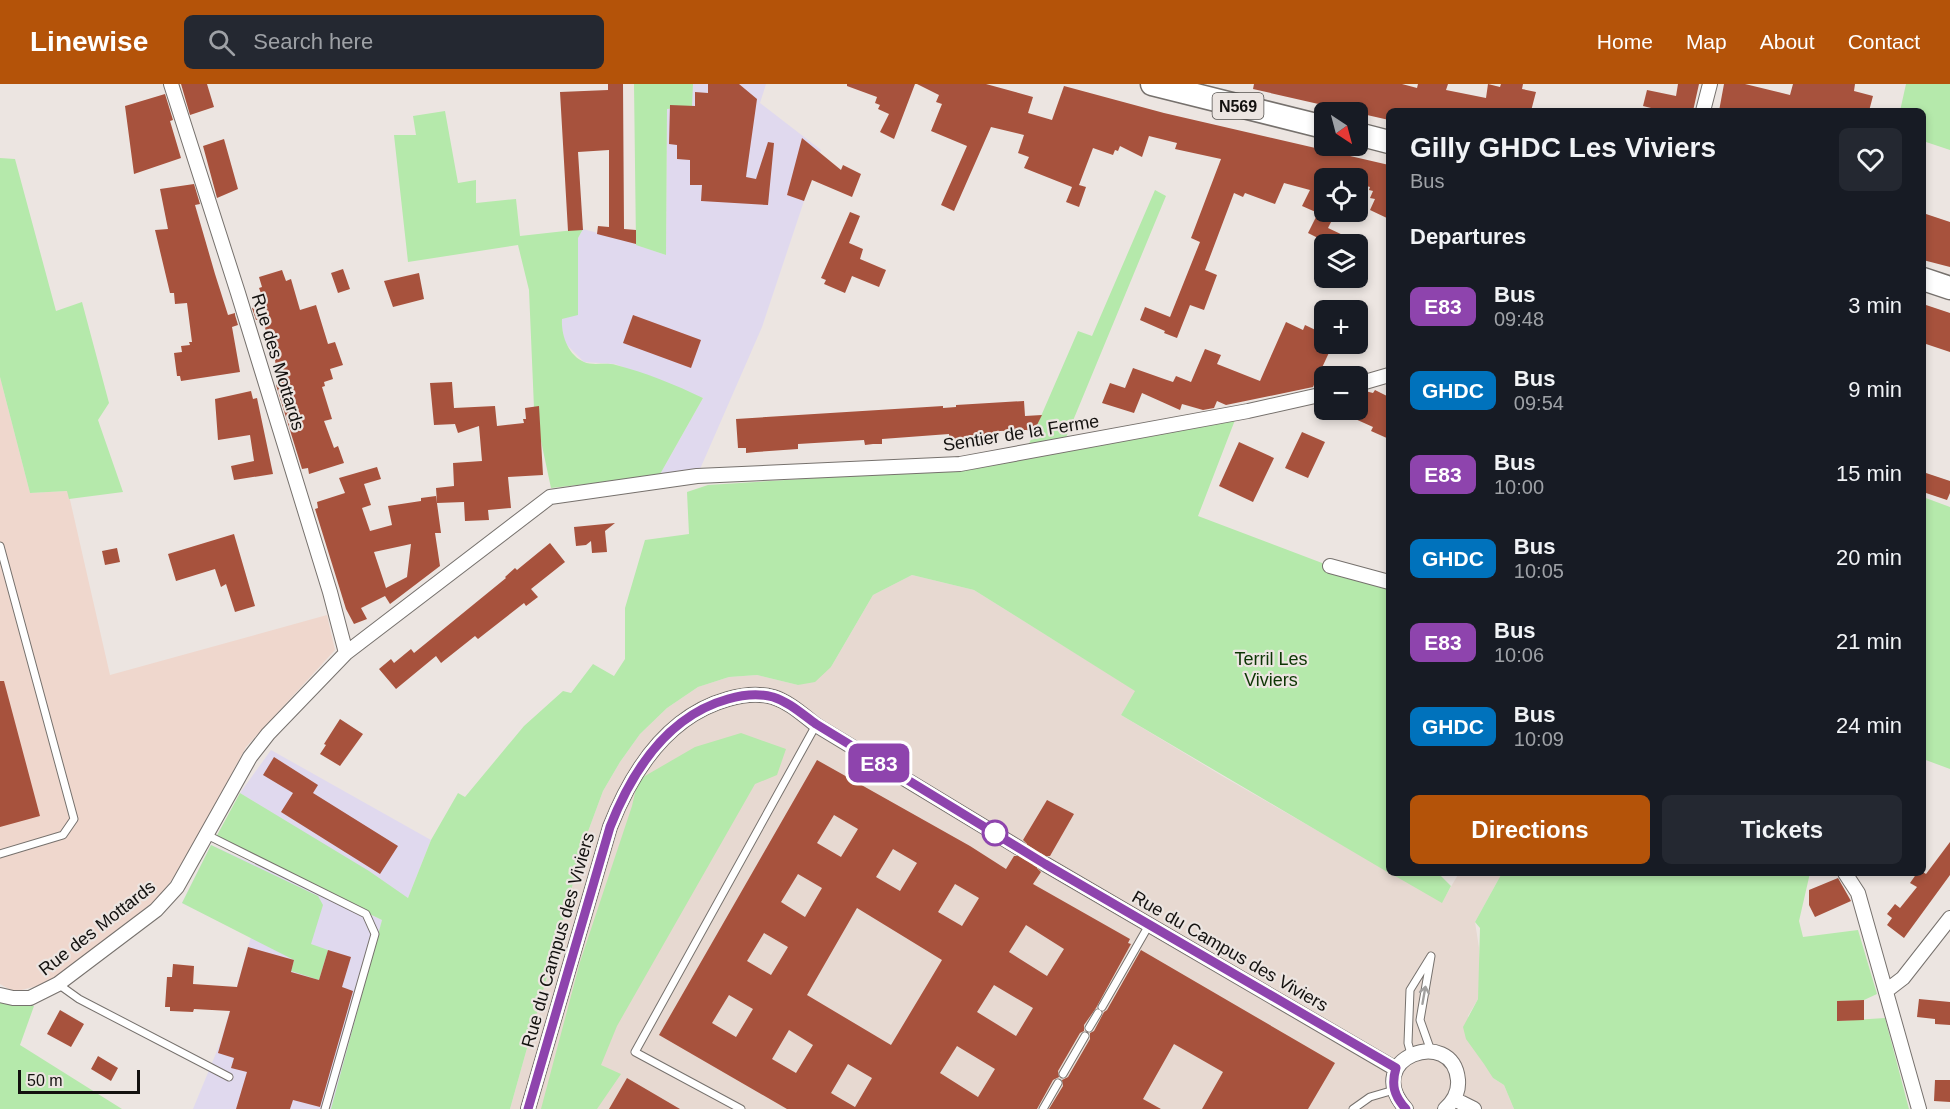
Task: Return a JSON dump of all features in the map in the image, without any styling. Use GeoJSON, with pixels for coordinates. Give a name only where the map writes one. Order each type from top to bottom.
{"type":"FeatureCollection","features":[{"type":"Feature","properties":{"kind":"main road","name":"N569"},"geometry":{"type":"LineString","coordinates":[[1152,84],[1314,124]]}},
{"type":"Feature","properties":{"kind":"main road"},"geometry":{"type":"LineString","coordinates":[[1368,137],[1386,141]]}},
{"type":"Feature","properties":{"kind":"main road"},"geometry":{"type":"LineString","coordinates":[[1926,280],[1950,288]]}},
{"type":"Feature","properties":{"kind":"street","name":"Rue des Mottards"},"geometry":{"type":"LineString","coordinates":[[171,84],[242,304],[330,592],[346,653]]}},
{"type":"Feature","properties":{"kind":"street"},"geometry":{"type":"LineString","coordinates":[[1704,108],[1710,84]]}},
{"type":"Feature","properties":{"kind":"street"},"geometry":{"type":"LineString","coordinates":[[1368,381],[1386,376]]}},
{"type":"Feature","properties":{"kind":"street","name":"Sentier de la Ferme"},"geometry":{"type":"LineString","coordinates":[[649,484],[697,476],[960,464],[1248,411],[1314,396]]}},
{"type":"Feature","properties":{"kind":"street","name":"Rue des Mottards"},"geometry":{"type":"LineString","coordinates":[[0,994],[13,998],[30,998],[58,984],[156,910],[177,887],[250,757],[268,734],[346,653],[550,497],[649,484]]}},
{"type":"Feature","properties":{"kind":"street"},"geometry":{"type":"LineString","coordinates":[[1330,566],[1386,581]]}},
{"type":"Feature","properties":{"kind":"street","name":"Rue du Campus des Viviers"},"geometry":{"type":"LineString","coordinates":[[528,1109],[610,827],[620,803],[648,756],[667,733],[688,716],[713,703],[742,695],[773,697],[1019,848]]}},
{"type":"Feature","properties":{"kind":"street","name":"Rue du Campus des Viviers"},"geometry":{"type":"LineString","coordinates":[[1045,864],[1396,1068]]}},
{"type":"Feature","properties":{"kind":"street"},"geometry":{"type":"LineString","coordinates":[[1847,876],[1858,893],[1919,1109]]}},
{"type":"Feature","properties":{"kind":"street"},"geometry":{"type":"LineString","coordinates":[[1886,991],[1903,978],[1950,918]]}},
{"type":"Feature","properties":{"kind":"street"},"geometry":{"type":"LineString","coordinates":[[1406,1109],[1398,1101],[1394,1090],[1393,1079],[1396,1068],[1411,1054],[1431,1051],[1449,1060],[1455,1069],[1458,1079],[1457,1089],[1449,1104],[1474,1109]]}},
{"type":"Feature","properties":{"kind":"lane"},"geometry":{"type":"LineString","coordinates":[[0,546],[74,819],[63,835],[0,854]]}},
{"type":"Feature","properties":{"kind":"lane"},"geometry":{"type":"LineString","coordinates":[[741,1109],[635,1052],[816,724]]}},
{"type":"Feature","properties":{"kind":"lane"},"geometry":{"type":"LineString","coordinates":[[207,835],[366,914],[375,934],[325,1109]]}},
{"type":"Feature","properties":{"kind":"lane"},"geometry":{"type":"LineString","coordinates":[[1089,1028],[1149,925]]}},
{"type":"Feature","properties":{"kind":"lane"},"geometry":{"type":"LineString","coordinates":[[1411,1054],[1408,1042],[1410,990],[1431,956],[1420,1020],[1431,1051]]}},
{"type":"Feature","properties":{"kind":"lane"},"geometry":{"type":"LineString","coordinates":[[58,984],[79,999],[229,1077]]}},
{"type":"Feature","properties":{"kind":"lane"},"geometry":{"type":"LineString","coordinates":[[1063,1074],[1085,1036]]}},
{"type":"Feature","properties":{"kind":"lane"},"geometry":{"type":"LineString","coordinates":[[1043,1109],[1058,1083]]}},
{"type":"Feature","properties":{"kind":"lane"},"geometry":{"type":"LineString","coordinates":[[1353,1109],[1370,1097],[1394,1090]]}},
{"type":"Feature","properties":{"kind":"shaded area"},"geometry":{"type":"Polygon","coordinates":[[[693,84],[766,84],[760,103],[821,150],[762,327],[697,476],[659,476],[703,398],[615,364],[584,362],[565,343],[562,319],[578,314],[578,238],[583,229],[666,255],[667,109],[691,106],[693,84]]]}},
{"type":"Feature","properties":{"kind":"shaded area"},"geometry":{"type":"Polygon","coordinates":[[[0,377],[30,493],[68,491],[110,675],[327,615],[335,650],[246,747],[181,868],[157,899],[48,983],[14,992],[0,984],[0,377]]]}},
{"type":"Feature","properties":{"kind":"shaded area"},"geometry":{"type":"Polygon","coordinates":[[[912,575],[974,590],[1136,691],[1121,715],[1386,870],[1386,876],[1397,876],[1442,902],[1457,876],[1500,876],[1475,922],[1479,948],[1480,984],[1478,999],[1468,1016],[1493,1078],[1504,1085],[1514,1109],[510,1109],[586,837],[603,791],[620,762],[640,734],[667,708],[698,687],[729,677],[757,675],[798,685],[831,667],[873,595],[912,575]]]}},
{"type":"Feature","properties":{"kind":"shaded area"},"geometry":{"type":"Polygon","coordinates":[[[271,750],[431,840],[408,898],[240,793],[271,750]]]}},
{"type":"Feature","properties":{"kind":"shaded area"},"geometry":{"type":"Polygon","coordinates":[[[211,845],[382,920],[342,1109],[193,1109],[221,1041],[251,937],[182,903],[211,845]]]}},
{"type":"Feature","properties":{"kind":"green space"},"geometry":{"type":"Polygon","coordinates":[[[634,84],[693,84],[692,106],[667,109],[666,255],[636,245],[634,84]]]}},
{"type":"Feature","properties":{"kind":"green space"},"geometry":{"type":"Polygon","coordinates":[[[1906,84],[1950,84],[1950,150],[1926,142],[1926,108],[1901,108],[1906,84]]]}},
{"type":"Feature","properties":{"kind":"green space"},"geometry":{"type":"Polygon","coordinates":[[[445,111],[458,183],[476,180],[476,203],[516,199],[520,236],[583,229],[578,238],[578,315],[562,319],[564,338],[574,355],[587,363],[612,364],[638,371],[703,398],[659,476],[551,488],[534,408],[529,290],[518,245],[408,262],[394,135],[416,135],[413,116],[445,111]]]}},
{"type":"Feature","properties":{"kind":"green space"},"geometry":{"type":"Polygon","coordinates":[[[0,158],[15,159],[56,311],[82,302],[109,403],[98,420],[123,492],[69,499],[67,491],[30,493],[0,377],[0,158]]]}},
{"type":"Feature","properties":{"kind":"green space"},"geometry":{"type":"Polygon","coordinates":[[[1155,190],[1166,196],[1065,440],[1028,446],[1078,331],[1092,336],[1155,190]]]}},
{"type":"Feature","properties":{"kind":"green space","name":"Terril Les Viviers"},"geometry":{"type":"Polygon","coordinates":[[[1235,420],[1198,516],[1330,566],[1386,583],[1386,871],[1121,715],[1135,691],[974,590],[912,575],[873,595],[831,667],[815,682],[798,685],[757,675],[729,677],[698,687],[667,708],[640,734],[603,791],[586,837],[510,1109],[331,1109],[382,920],[215,839],[240,793],[369,871],[408,898],[431,840],[458,793],[465,797],[524,726],[563,691],[571,693],[593,664],[614,676],[625,659],[625,608],[645,540],[689,534],[687,492],[708,485],[973,468],[1235,420]]]}},
{"type":"Feature","properties":{"kind":"green space"},"geometry":{"type":"Polygon","coordinates":[[[1926,498],[1950,507],[1950,769],[1926,760],[1926,498]]]}},
{"type":"Feature","properties":{"kind":"green space"},"geometry":{"type":"Polygon","coordinates":[[[741,733],[786,749],[777,775],[755,784],[617,1026],[601,1065],[621,1074],[597,1109],[541,1109],[580,962],[632,806],[638,780],[695,747],[741,733]]]}},
{"type":"Feature","properties":{"kind":"green space"},"geometry":{"type":"Polygon","coordinates":[[[211,845],[318,896],[323,905],[311,944],[328,950],[319,980],[291,971],[294,960],[182,903],[211,845]]]}},
{"type":"Feature","properties":{"kind":"green space"},"geometry":{"type":"Polygon","coordinates":[[[1395,876],[1441,876],[1451,886],[1442,903],[1395,876]]]}},
{"type":"Feature","properties":{"kind":"green space"},"geometry":{"type":"Polygon","coordinates":[[[1500,876],[1809,876],[1799,921],[1803,937],[1858,930],[1877,994],[1864,1000],[1837,1001],[1838,1021],[1885,1018],[1909,1109],[1514,1109],[1504,1085],[1493,1078],[1466,1039],[1463,1027],[1478,999],[1480,928],[1475,922],[1500,876]]]}},
{"type":"Feature","properties":{"kind":"green space"},"geometry":{"type":"Polygon","coordinates":[[[0,991],[34,1006],[20,1045],[122,1109],[0,1109],[0,991]]]}},
{"type":"Feature","properties":{"kind":"building"},"geometry":{"type":"Polygon","coordinates":[[[181,84],[207,84],[214,107],[190,115],[181,84]]]}},
{"type":"Feature","properties":{"kind":"building"},"geometry":{"type":"Polygon","coordinates":[[[608,84],[623,84],[624,229],[636,230],[636,244],[597,234],[598,226],[609,227],[609,150],[578,152],[583,230],[568,231],[560,92],[608,90],[608,84]]]}},
{"type":"Feature","properties":{"kind":"building"},"geometry":{"type":"Polygon","coordinates":[[[708,84],[739,84],[757,99],[746,177],[756,179],[768,142],[774,143],[768,205],[701,201],[702,185],[690,185],[690,160],[677,159],[677,145],[669,144],[670,105],[695,106],[695,92],[708,93],[708,84]]]}},
{"type":"Feature","properties":{"kind":"building"},"geometry":{"type":"Polygon","coordinates":[[[847,84],[915,84],[894,139],[880,132],[889,114],[878,109],[880,105],[875,103],[877,97],[847,86],[847,84]]]}},
{"type":"Feature","properties":{"kind":"building"},"geometry":{"type":"Polygon","coordinates":[[[917,84],[986,84],[1033,97],[1028,113],[1052,120],[1064,86],[1164,113],[1314,148],[1314,156],[1350,156],[1386,164],[1386,218],[1370,210],[1375,199],[1370,198],[1373,191],[1369,190],[1368,186],[1368,168],[1314,168],[1314,211],[1302,206],[1310,190],[1284,183],[1275,204],[1245,193],[1243,197],[1234,193],[1205,270],[1217,275],[1204,310],[1190,305],[1177,338],[1140,320],[1145,307],[1170,317],[1200,242],[1191,238],[1221,159],[1175,149],[1177,143],[1149,136],[1142,157],[1120,146],[1113,155],[1093,148],[1079,185],[1086,187],[1079,207],[1066,202],[1072,187],[1024,168],[1029,157],[1018,153],[1024,135],[991,127],[954,211],[941,205],[967,146],[931,131],[942,104],[936,102],[939,95],[917,84]]]}},
{"type":"Feature","properties":{"kind":"building"},"geometry":{"type":"Polygon","coordinates":[[[1254,84],[1402,84],[1417,88],[1418,84],[1448,84],[1446,90],[1486,98],[1488,84],[1500,87],[1501,84],[1523,84],[1522,89],[1536,92],[1532,108],[1386,108],[1386,119],[1368,115],[1368,102],[1314,103],[1253,89],[1254,84]]]}},
{"type":"Feature","properties":{"kind":"building"},"geometry":{"type":"Polygon","coordinates":[[[1678,84],[1699,84],[1694,108],[1643,106],[1647,90],[1676,96],[1678,84]]]}},
{"type":"Feature","properties":{"kind":"building"},"geometry":{"type":"Polygon","coordinates":[[[1724,84],[1745,84],[1790,95],[1793,84],[1855,84],[1854,91],[1873,96],[1870,108],[1720,108],[1724,84]]]}},
{"type":"Feature","properties":{"kind":"building"},"geometry":{"type":"Polygon","coordinates":[[[165,94],[181,158],[134,174],[125,106],[165,94]]]}},
{"type":"Feature","properties":{"kind":"building"},"geometry":{"type":"Polygon","coordinates":[[[802,138],[841,170],[843,165],[861,174],[852,197],[812,180],[804,201],[787,195],[802,138]]]}},
{"type":"Feature","properties":{"kind":"building"},"geometry":{"type":"Polygon","coordinates":[[[224,139],[238,189],[217,198],[203,146],[224,139]]]}},
{"type":"Feature","properties":{"kind":"building"},"geometry":{"type":"Polygon","coordinates":[[[194,184],[200,204],[195,205],[215,274],[228,315],[235,313],[238,325],[232,327],[240,372],[181,381],[180,376],[177,376],[174,353],[182,352],[181,346],[190,345],[189,342],[192,342],[187,303],[175,304],[174,293],[170,293],[155,230],[168,229],[160,189],[194,184]]]}},
{"type":"Feature","properties":{"kind":"building"},"geometry":{"type":"Polygon","coordinates":[[[850,212],[860,216],[849,243],[863,249],[860,259],[886,270],[879,287],[852,276],[845,293],[824,284],[826,280],[821,278],[850,212]]]}},
{"type":"Feature","properties":{"kind":"building"},"geometry":{"type":"Polygon","coordinates":[[[1926,214],[1950,222],[1950,267],[1926,261],[1926,214]]]}},
{"type":"Feature","properties":{"kind":"building"},"geometry":{"type":"Polygon","coordinates":[[[1314,221],[1331,222],[1328,228],[1341,234],[1314,234],[1314,236],[1308,233],[1314,221]]]}},
{"type":"Feature","properties":{"kind":"building"},"geometry":{"type":"Polygon","coordinates":[[[343,269],[350,289],[338,293],[331,273],[343,269]]]}},
{"type":"Feature","properties":{"kind":"building"},"geometry":{"type":"Polygon","coordinates":[[[282,270],[286,281],[291,279],[300,310],[316,305],[328,344],[335,342],[343,365],[330,369],[333,379],[324,382],[325,386],[322,387],[332,419],[324,421],[334,448],[338,446],[344,463],[309,474],[308,468],[302,469],[276,385],[278,380],[275,360],[262,318],[256,320],[252,308],[265,304],[259,288],[262,287],[259,277],[282,270]]]}},
{"type":"Feature","properties":{"kind":"building"},"geometry":{"type":"Polygon","coordinates":[[[419,273],[424,299],[393,307],[384,281],[419,273]]]}},
{"type":"Feature","properties":{"kind":"building"},"geometry":{"type":"Polygon","coordinates":[[[1926,305],[1950,313],[1950,352],[1926,344],[1926,305]]]}},
{"type":"Feature","properties":{"kind":"building"},"geometry":{"type":"Polygon","coordinates":[[[633,315],[701,340],[691,368],[623,343],[633,315]]]}},
{"type":"Feature","properties":{"kind":"building"},"geometry":{"type":"Polygon","coordinates":[[[1286,322],[1303,330],[1305,325],[1314,329],[1314,354],[1328,354],[1323,366],[1314,366],[1313,387],[1226,405],[1217,401],[1214,408],[1203,410],[1182,404],[1180,410],[1142,393],[1134,413],[1102,403],[1110,383],[1125,388],[1133,368],[1173,382],[1176,376],[1191,382],[1205,349],[1221,355],[1217,364],[1260,381],[1286,322]]]}},
{"type":"Feature","properties":{"kind":"building"},"geometry":{"type":"Polygon","coordinates":[[[452,382],[454,408],[495,406],[497,426],[524,423],[525,408],[539,406],[543,475],[508,477],[511,508],[488,510],[489,520],[465,521],[464,502],[437,503],[436,488],[454,486],[453,463],[482,461],[479,426],[458,433],[455,424],[434,425],[430,383],[452,382]]]}},
{"type":"Feature","properties":{"kind":"building"},"geometry":{"type":"Polygon","coordinates":[[[1375,390],[1386,396],[1386,438],[1371,431],[1373,427],[1357,420],[1368,420],[1368,392],[1373,393],[1375,390]]]}},
{"type":"Feature","properties":{"kind":"building"},"geometry":{"type":"Polygon","coordinates":[[[251,391],[253,399],[257,398],[273,474],[234,480],[231,466],[254,461],[250,435],[218,440],[215,399],[251,391]]]}},
{"type":"Feature","properties":{"kind":"building"},"geometry":{"type":"Polygon","coordinates":[[[1024,401],[1025,416],[1042,415],[1034,431],[1000,431],[1000,436],[949,439],[949,434],[882,439],[882,444],[865,445],[864,440],[798,444],[798,449],[746,453],[746,448],[738,448],[736,419],[943,406],[943,408],[956,407],[956,405],[1024,401]]]}},
{"type":"Feature","properties":{"kind":"building"},"geometry":{"type":"Polygon","coordinates":[[[1302,432],[1325,442],[1308,478],[1285,468],[1302,432]]]}},
{"type":"Feature","properties":{"kind":"building"},"geometry":{"type":"Polygon","coordinates":[[[1239,442],[1274,458],[1253,502],[1219,486],[1239,442]]]}},
{"type":"Feature","properties":{"kind":"building"},"geometry":{"type":"Polygon","coordinates":[[[377,467],[381,479],[364,484],[371,505],[362,508],[370,531],[392,525],[388,506],[421,501],[421,498],[436,496],[441,533],[435,533],[440,566],[390,604],[385,596],[361,608],[367,619],[354,624],[346,609],[315,509],[318,508],[317,502],[345,493],[339,478],[377,467]],[[411,544],[374,552],[386,588],[407,577],[411,544]]]}},
{"type":"Feature","properties":{"kind":"building"},"geometry":{"type":"Polygon","coordinates":[[[1926,473],[1950,481],[1950,493],[1947,500],[1926,493],[1926,473]]]}},
{"type":"Feature","properties":{"kind":"building"},"geometry":{"type":"Polygon","coordinates":[[[615,523],[605,531],[607,552],[592,553],[591,541],[586,545],[576,546],[574,527],[615,523]]]}},
{"type":"Feature","properties":{"kind":"building"},"geometry":{"type":"Polygon","coordinates":[[[234,534],[255,606],[235,612],[226,584],[221,587],[215,569],[176,581],[168,554],[234,534]]]}},
{"type":"Feature","properties":{"kind":"building"},"geometry":{"type":"Polygon","coordinates":[[[550,543],[565,562],[531,589],[538,597],[526,606],[524,603],[478,639],[475,636],[441,663],[436,656],[396,689],[379,669],[391,659],[394,663],[411,649],[414,653],[506,578],[515,568],[517,570],[550,543]]]}},
{"type":"Feature","properties":{"kind":"building"},"geometry":{"type":"Polygon","coordinates":[[[117,548],[120,562],[105,565],[102,551],[117,548]]]}},
{"type":"Feature","properties":{"kind":"building"},"geometry":{"type":"Polygon","coordinates":[[[0,681],[4,681],[40,816],[0,827],[0,681]]]}},
{"type":"Feature","properties":{"kind":"building"},"geometry":{"type":"Polygon","coordinates":[[[340,719],[363,734],[340,766],[320,754],[340,719]]]}},
{"type":"Feature","properties":{"kind":"building"},"geometry":{"type":"Polygon","coordinates":[[[274,757],[318,785],[313,793],[398,846],[380,874],[281,812],[293,793],[263,775],[274,757]]]}},
{"type":"Feature","properties":{"kind":"building"},"geometry":{"type":"Polygon","coordinates":[[[817,760],[970,846],[1006,869],[1014,856],[1023,856],[1027,852],[1027,844],[1023,840],[1047,800],[1074,814],[1050,856],[1041,856],[1037,860],[1037,868],[1041,872],[1033,884],[1130,939],[1128,943],[1131,944],[1096,1008],[1084,1025],[1084,1031],[1080,1033],[1058,1071],[1059,1077],[1053,1080],[1037,1109],[787,1109],[659,1035],[817,760]],[[834,815],[817,843],[841,857],[858,829],[834,815]],[[893,849],[876,877],[900,891],[917,863],[893,849]],[[798,874],[781,902],[805,917],[822,888],[798,874]],[[955,884],[938,912],[962,926],[979,898],[955,884]],[[857,908],[807,995],[891,1045],[942,960],[857,908]],[[1026,925],[1009,952],[1047,976],[1064,949],[1026,925]],[[764,933],[747,961],[771,975],[788,947],[764,933]],[[994,985],[977,1012],[1016,1036],[1033,1008],[994,985]],[[729,995],[712,1023],[736,1037],[753,1009],[729,995]],[[789,1030],[772,1059],[796,1073],[813,1045],[789,1030]],[[957,1046],[940,1073],[978,1097],[995,1069],[957,1046]],[[848,1064],[831,1093],[855,1107],[872,1078],[848,1064]]]}},
{"type":"Feature","properties":{"kind":"building"},"geometry":{"type":"Polygon","coordinates":[[[1950,842],[1950,875],[1904,938],[1887,925],[1892,918],[1887,914],[1895,904],[1900,908],[1917,887],[1910,883],[1915,876],[1926,876],[1950,842]]]}},
{"type":"Feature","properties":{"kind":"building"},"geometry":{"type":"Polygon","coordinates":[[[1838,878],[1851,901],[1815,917],[1809,905],[1809,890],[1838,878]]]}},
{"type":"Feature","properties":{"kind":"building"},"geometry":{"type":"Polygon","coordinates":[[[248,947],[294,960],[291,972],[319,980],[328,950],[351,957],[342,987],[353,991],[320,1107],[293,1100],[290,1109],[236,1109],[247,1072],[231,1068],[234,1058],[218,1053],[230,1011],[194,1009],[193,1012],[170,1011],[170,1007],[165,1007],[167,977],[172,977],[173,964],[194,966],[193,984],[237,987],[248,947]]]}},
{"type":"Feature","properties":{"kind":"building"},"geometry":{"type":"Polygon","coordinates":[[[1141,950],[1335,1063],[1308,1109],[1202,1109],[1223,1072],[1174,1044],[1143,1099],[1161,1109],[1049,1109],[1063,1086],[1062,1080],[1068,1077],[1090,1039],[1090,1033],[1094,1031],[1107,1010],[1141,950]]]}},
{"type":"Feature","properties":{"kind":"building"},"geometry":{"type":"Polygon","coordinates":[[[1919,999],[1950,1002],[1950,1025],[1935,1024],[1935,1019],[1917,1017],[1919,999]]]}},
{"type":"Feature","properties":{"kind":"building"},"geometry":{"type":"Polygon","coordinates":[[[1864,1000],[1864,1020],[1837,1021],[1837,1001],[1864,1000]]]}},
{"type":"Feature","properties":{"kind":"building"},"geometry":{"type":"Polygon","coordinates":[[[60,1010],[84,1024],[71,1047],[47,1034],[60,1010]]]}},
{"type":"Feature","properties":{"kind":"building"},"geometry":{"type":"Polygon","coordinates":[[[98,1056],[118,1068],[111,1081],[91,1069],[98,1056]]]}},
{"type":"Feature","properties":{"kind":"building"},"geometry":{"type":"Polygon","coordinates":[[[627,1078],[680,1109],[609,1109],[627,1078]]]}},
{"type":"Feature","properties":{"kind":"building"},"geometry":{"type":"Polygon","coordinates":[[[1935,1080],[1950,1080],[1950,1102],[1934,1101],[1935,1080]]]}},
{"type":"Feature","properties":{"kind":"tunnel"},"geometry":{"type":"LineString","coordinates":[[1019,848],[1045,864]]}},
{"type":"Feature","properties":{"kind":"bus line","name":"E83"},"geometry":{"type":"LineString","coordinates":[[528,1109],[610,827],[620,803],[648,756],[667,733],[688,716],[713,703],[742,695],[773,697],[791,706],[816,724],[1045,864],[1396,1068],[1393,1079],[1394,1090],[1398,1101],[1406,1109]]}}]}
